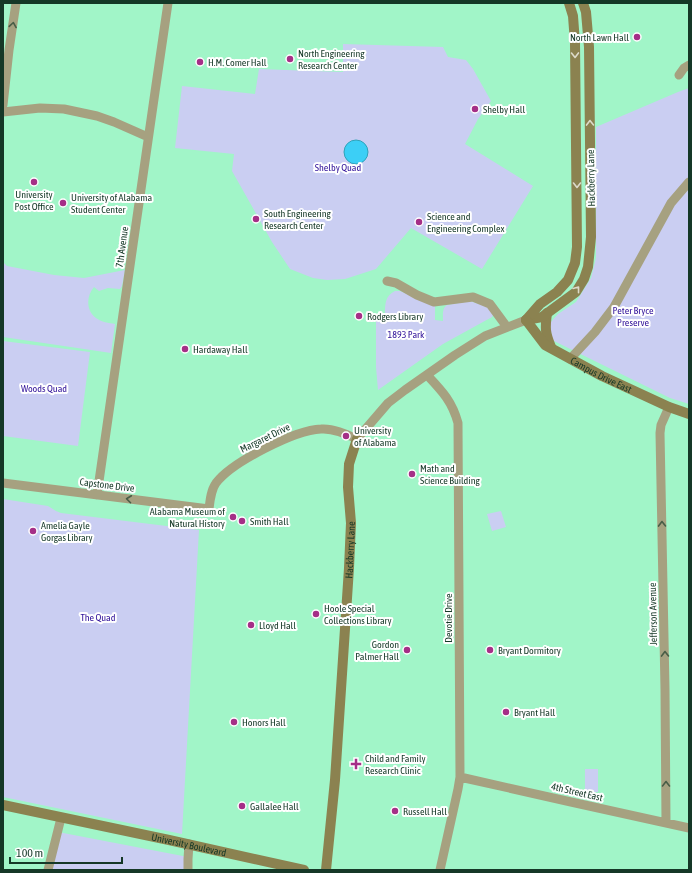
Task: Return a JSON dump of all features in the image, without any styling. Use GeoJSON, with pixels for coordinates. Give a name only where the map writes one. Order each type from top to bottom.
{"type":"FeatureCollection","features":[{"type":"Feature","properties":{"kind":"street"},"geometry":{"type":"LineString","coordinates":[[3,105],[6,49],[16,3]]}},
{"type":"Feature","properties":{"kind":"street","name":"7th Avenue"},"geometry":{"type":"LineString","coordinates":[[97,495],[168,3]]}},
{"type":"Feature","properties":{"kind":"street","name":"Hackberry Lane"},"geometry":{"type":"LineString","coordinates":[[526,320],[540,304],[557,292],[568,280],[574,263],[577,247],[575,43],[573,16],[569,3]]}},
{"type":"Feature","properties":{"kind":"street","name":"Hackberry Lane"},"geometry":{"type":"LineString","coordinates":[[326,870],[335,780],[349,568],[351,523],[348,488],[349,464],[357,439],[388,403],[455,355],[485,336],[526,320],[542,317],[576,292],[584,279],[588,267],[591,237],[589,47],[586,12],[582,3]]}},
{"type":"Feature","properties":{"kind":"street"},"geometry":{"type":"LineString","coordinates":[[679,75],[684,68],[689,65]]}},
{"type":"Feature","properties":{"kind":"street"},"geometry":{"type":"LineString","coordinates":[[3,112],[40,108],[64,109],[97,116],[148,137]]}},
{"type":"Feature","properties":{"kind":"street"},"geometry":{"type":"LineString","coordinates":[[570,359],[595,332],[614,307],[671,203],[689,182]]}},
{"type":"Feature","properties":{"kind":"street"},"geometry":{"type":"LineString","coordinates":[[387,281],[396,283],[417,295],[434,302],[473,297],[479,299],[490,304],[507,327]]}},
{"type":"Feature","properties":{"kind":"street"},"geometry":{"type":"LineString","coordinates":[[547,313],[547,337],[552,349]]}},
{"type":"Feature","properties":{"kind":"street","name":"Campus Drive East"},"geometry":{"type":"LineString","coordinates":[[526,320],[545,345],[602,376],[669,407],[689,414]]}},
{"type":"Feature","properties":{"kind":"street","name":"Devotie Drive"},"geometry":{"type":"LineString","coordinates":[[427,375],[450,402],[458,423],[460,777],[449,834],[440,870]]}},
{"type":"Feature","properties":{"kind":"street","name":"Jefferson Avenue"},"geometry":{"type":"LineString","coordinates":[[666,823],[662,478],[660,433],[661,425],[669,407]]}},
{"type":"Feature","properties":{"kind":"street","name":"Margaret Drive"},"geometry":{"type":"LineString","coordinates":[[209,509],[216,482],[229,470],[281,440],[296,434],[321,429],[330,429],[357,439]]}},
{"type":"Feature","properties":{"kind":"street","name":"Capstone Drive"},"geometry":{"type":"LineString","coordinates":[[3,483],[209,509]]}},
{"type":"Feature","properties":{"kind":"street","name":"4th Street East"},"geometry":{"type":"LineString","coordinates":[[460,777],[689,828]]}},
{"type":"Feature","properties":{"kind":"street","name":"University Boulevard"},"geometry":{"type":"LineString","coordinates":[[3,805],[304,870]]}},
{"type":"Feature","properties":{"kind":"street"},"geometry":{"type":"LineString","coordinates":[[48,870],[61,818]]}},
{"type":"Feature","properties":{"kind":"street"},"geometry":{"type":"LineString","coordinates":[[188,870],[189,844]]}},
{"type":"Feature","properties":{"kind":"green space","name":"Shelby Quad"},"geometry":{"type":"Polygon","coordinates":[[[343,44],[443,47],[448,57],[466,60],[473,69],[491,101],[478,119],[465,144],[533,186],[482,269],[411,228],[376,269],[345,279],[327,280],[313,278],[290,269],[272,242],[232,171],[234,154],[175,148],[182,86],[255,94],[259,69],[343,72],[343,44]]]}},
{"type":"Feature","properties":{"kind":"green space","name":"Peter Bryce Preserve"},"geometry":{"type":"Polygon","coordinates":[[[689,88],[689,404],[670,398],[552,340],[550,323],[558,314],[576,302],[591,278],[596,258],[596,127],[689,88]]]}},
{"type":"Feature","properties":{"kind":"green space"},"geometry":{"type":"Polygon","coordinates":[[[3,262],[7,266],[54,275],[84,278],[125,270],[120,289],[108,288],[99,291],[94,287],[88,299],[90,311],[96,318],[115,324],[111,353],[3,337],[3,262]]]}},
{"type":"Feature","properties":{"kind":"green space","name":"1893 Park"},"geometry":{"type":"Polygon","coordinates":[[[395,291],[400,291],[435,306],[435,320],[443,321],[445,306],[470,301],[488,307],[493,315],[492,317],[443,344],[378,390],[376,367],[376,314],[385,314],[387,298],[395,291]]]}},
{"type":"Feature","properties":{"kind":"green space","name":"Woods Quad"},"geometry":{"type":"Polygon","coordinates":[[[3,341],[90,352],[78,446],[3,436],[3,341]]]}},
{"type":"Feature","properties":{"kind":"green space","name":"The Quad"},"geometry":{"type":"Polygon","coordinates":[[[3,499],[48,506],[61,513],[199,530],[182,834],[3,797],[3,499]]]}},
{"type":"Feature","properties":{"kind":"green space"},"geometry":{"type":"Polygon","coordinates":[[[501,511],[506,527],[492,531],[487,514],[501,511]]]}},
{"type":"Feature","properties":{"kind":"green space"},"geometry":{"type":"Polygon","coordinates":[[[585,769],[598,769],[598,792],[585,792],[585,769]]]}},
{"type":"Feature","properties":{"kind":"green space"},"geometry":{"type":"Polygon","coordinates":[[[58,832],[188,857],[188,870],[48,870],[58,832]]]}},
{"type":"Feature","properties":{"kind":"water"},"geometry":{"type":"Polygon","coordinates":[[[356,140],[361,141],[367,147],[367,157],[361,163],[356,164],[351,163],[345,157],[344,152],[345,147],[351,141],[356,140]]]}},
{"type":"Feature","properties":{"kind":"place","name":"North Lawn Hall"},"geometry":{"type":"Point","coordinates":[637,37]}},
{"type":"Feature","properties":{"kind":"place","name":"North Engineering Research Center"},"geometry":{"type":"Point","coordinates":[290,59]}},
{"type":"Feature","properties":{"kind":"place","name":"H.M. Comer Hall"},"geometry":{"type":"Point","coordinates":[200,62]}},
{"type":"Feature","properties":{"kind":"place","name":"Shelby Hall"},"geometry":{"type":"Point","coordinates":[475,109]}},
{"type":"Feature","properties":{"kind":"place","name":"University Post Office"},"geometry":{"type":"Point","coordinates":[34,182]}},
{"type":"Feature","properties":{"kind":"place","name":"University of Alabama Student Center"},"geometry":{"type":"Point","coordinates":[63,203]}},
{"type":"Feature","properties":{"kind":"place","name":"South Engineering Research Center"},"geometry":{"type":"Point","coordinates":[256,219]}},
{"type":"Feature","properties":{"kind":"place","name":"Science and Engineering Complex"},"geometry":{"type":"Point","coordinates":[419,222]}},
{"type":"Feature","properties":{"kind":"place","name":"Rodgers Library"},"geometry":{"type":"Point","coordinates":[359,316]}},
{"type":"Feature","properties":{"kind":"place","name":"Hardaway Hall"},"geometry":{"type":"Point","coordinates":[185,349]}},
{"type":"Feature","properties":{"kind":"place","name":"University of Alabama"},"geometry":{"type":"Point","coordinates":[346,436]}},
{"type":"Feature","properties":{"kind":"place","name":"Math and Science Building"},"geometry":{"type":"Point","coordinates":[412,474]}},
{"type":"Feature","properties":{"kind":"place","name":"Alabama Museum of Natural History"},"geometry":{"type":"Point","coordinates":[233,517]}},
{"type":"Feature","properties":{"kind":"place","name":"Smith Hall"},"geometry":{"type":"Point","coordinates":[242,521]}},
{"type":"Feature","properties":{"kind":"place","name":"Amelia Gayle Gorgas Library"},"geometry":{"type":"Point","coordinates":[33,531]}},
{"type":"Feature","properties":{"kind":"place","name":"Hoole Special Collections Library"},"geometry":{"type":"Point","coordinates":[316,614]}},
{"type":"Feature","properties":{"kind":"place","name":"Lloyd Hall"},"geometry":{"type":"Point","coordinates":[251,625]}},
{"type":"Feature","properties":{"kind":"place","name":"Gordon Palmer Hall"},"geometry":{"type":"Point","coordinates":[407,650]}},
{"type":"Feature","properties":{"kind":"place","name":"Bryant Dormitory"},"geometry":{"type":"Point","coordinates":[490,650]}},
{"type":"Feature","properties":{"kind":"place","name":"Bryant Hall"},"geometry":{"type":"Point","coordinates":[506,712]}},
{"type":"Feature","properties":{"kind":"place","name":"Honors Hall"},"geometry":{"type":"Point","coordinates":[234,722]}},
{"type":"Feature","properties":{"kind":"place","name":"Child and Family Research Clinic"},"geometry":{"type":"Point","coordinates":[356,764]}},
{"type":"Feature","properties":{"kind":"place","name":"Gallalee Hall"},"geometry":{"type":"Point","coordinates":[242,806]}},
{"type":"Feature","properties":{"kind":"place","name":"Russell Hall"},"geometry":{"type":"Point","coordinates":[395,811]}}]}
